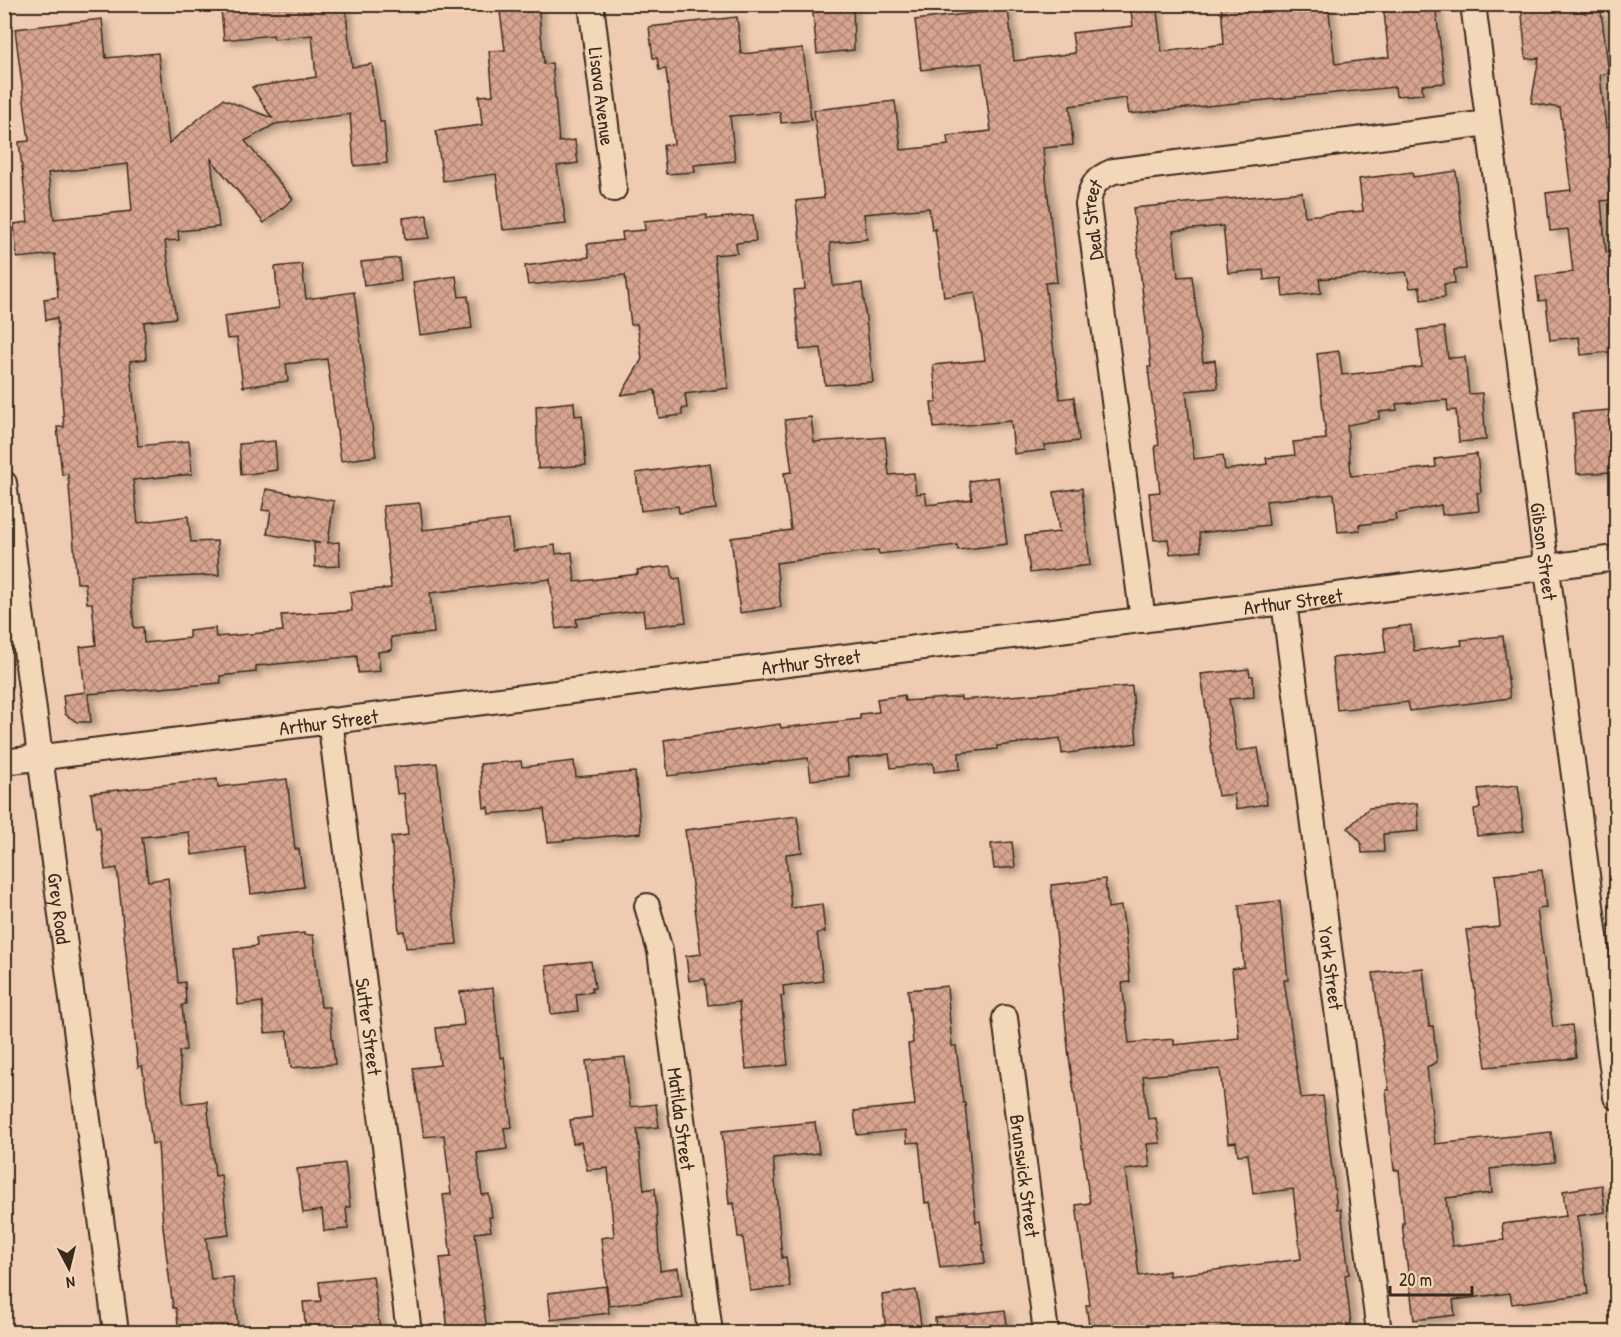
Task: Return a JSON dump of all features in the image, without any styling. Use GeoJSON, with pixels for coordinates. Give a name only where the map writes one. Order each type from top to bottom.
{"type":"FeatureCollection","features":[{"type":"Feature","properties":{"kind":"street","name":"Lisava Avenue"},"geometry":{"type":"LineString","coordinates":[[591,4],[614,189]]}},
{"type":"Feature","properties":{"kind":"street","name":"Gibson Street"},"geometry":{"type":"LineString","coordinates":[[1473,4],[1549,567],[1617,1097]]}},
{"type":"Feature","properties":{"kind":"street","name":"Deal Street"},"geometry":{"type":"LineString","coordinates":[[1143,620],[1088,204],[1090,188],[1099,177],[1114,171],[1488,123]]}},
{"type":"Feature","properties":{"kind":"street","name":"Grey Road"},"geometry":{"type":"LineString","coordinates":[[4,483],[116,1332]]}},
{"type":"Feature","properties":{"kind":"street","name":"Arthur Street"},"geometry":{"type":"LineString","coordinates":[[4,762],[1143,620],[1617,558]]}},
{"type":"Feature","properties":{"kind":"street","name":"York Street"},"geometry":{"type":"LineString","coordinates":[[1284,602],[1379,1332]]}},
{"type":"Feature","properties":{"kind":"street","name":"Sutter Street"},"geometry":{"type":"LineString","coordinates":[[330,720],[408,1332]]}},
{"type":"Feature","properties":{"kind":"street","name":"Matilda Street"},"geometry":{"type":"LineString","coordinates":[[646,906],[660,951],[710,1332]]}},
{"type":"Feature","properties":{"kind":"street","name":"Brunswick Street"},"geometry":{"type":"LineString","coordinates":[[1005,1018],[1046,1332]]}},
{"type":"Feature","properties":{"kind":"building"},"geometry":{"type":"Polygon","coordinates":[[[269,4],[345,4],[352,67],[372,64],[380,122],[384,122],[387,163],[354,166],[350,114],[275,124],[245,141],[293,199],[264,223],[211,159],[219,227],[178,231],[179,240],[165,241],[176,318],[144,322],[146,359],[130,361],[138,446],[189,441],[192,474],[133,480],[138,523],[188,516],[191,542],[217,541],[219,575],[130,579],[134,628],[143,627],[144,643],[189,638],[189,631],[215,628],[216,637],[283,631],[281,615],[352,611],[350,592],[391,588],[383,506],[420,503],[423,530],[509,520],[513,551],[555,545],[556,554],[572,552],[575,582],[638,574],[637,570],[671,566],[673,579],[680,578],[686,622],[645,627],[643,610],[576,619],[577,626],[556,629],[550,579],[430,593],[434,633],[391,637],[392,650],[378,652],[380,671],[358,673],[357,656],[256,666],[256,672],[220,676],[221,683],[88,694],[91,722],[77,722],[65,714],[63,695],[85,692],[80,647],[96,645],[92,603],[87,603],[85,583],[77,583],[68,474],[62,475],[57,427],[64,427],[57,318],[46,320],[44,299],[58,297],[55,254],[17,258],[14,224],[28,222],[19,142],[29,141],[15,29],[102,19],[106,58],[158,53],[169,143],[223,99],[272,118],[252,87],[316,77],[312,35],[274,39],[273,35],[224,40],[221,10],[269,4]],[[128,164],[48,173],[54,219],[132,211],[128,164]]]}},
{"type":"Feature","properties":{"kind":"building"},"geometry":{"type":"Polygon","coordinates":[[[499,4],[538,4],[544,64],[552,63],[559,142],[575,140],[578,163],[557,166],[566,224],[503,230],[496,174],[443,181],[436,131],[482,125],[479,96],[493,95],[489,51],[505,50],[499,4]]]}},
{"type":"Feature","properties":{"kind":"building"},"geometry":{"type":"Polygon","coordinates":[[[812,4],[853,4],[854,50],[817,54],[812,4]]]}},
{"type":"Feature","properties":{"kind":"building"},"geometry":{"type":"Polygon","coordinates":[[[1130,4],[1156,4],[1162,52],[1224,44],[1221,4],[1328,4],[1335,64],[1389,57],[1383,4],[1435,4],[1445,83],[1422,85],[1423,94],[1396,96],[1395,87],[1129,114],[1126,98],[1070,106],[1073,145],[1043,148],[1057,282],[1045,283],[1060,399],[1074,397],[1079,441],[1045,445],[1045,450],[1014,454],[1011,421],[934,428],[931,402],[937,402],[933,365],[985,360],[975,292],[944,297],[935,229],[932,230],[929,208],[864,214],[867,239],[830,243],[833,286],[862,283],[873,382],[825,385],[821,348],[800,350],[794,290],[805,289],[796,201],[824,198],[814,110],[895,101],[901,150],[948,145],[947,136],[991,131],[982,63],[921,70],[915,20],[1008,9],[1014,61],[1075,53],[1072,33],[1133,26],[1130,4]]]}},
{"type":"Feature","properties":{"kind":"building"},"geometry":{"type":"Polygon","coordinates":[[[1521,4],[1584,4],[1585,13],[1601,11],[1609,73],[1600,75],[1606,128],[1617,127],[1617,152],[1610,153],[1612,176],[1608,176],[1610,200],[1601,201],[1606,252],[1611,252],[1617,299],[1617,351],[1581,355],[1579,337],[1550,340],[1546,300],[1539,301],[1536,276],[1573,272],[1568,229],[1550,231],[1546,193],[1571,190],[1560,108],[1531,103],[1539,58],[1526,59],[1521,4]]]}},
{"type":"Feature","properties":{"kind":"building"},"geometry":{"type":"Polygon","coordinates":[[[737,17],[741,54],[803,48],[811,120],[781,123],[780,112],[730,116],[735,161],[694,165],[695,172],[666,174],[663,145],[674,144],[666,69],[659,70],[657,58],[653,58],[649,27],[737,17]]]}},
{"type":"Feature","properties":{"kind":"building"},"geometry":{"type":"Polygon","coordinates":[[[1456,171],[1466,269],[1454,270],[1455,283],[1444,284],[1445,297],[1421,300],[1420,287],[1410,288],[1406,272],[1319,279],[1321,293],[1283,297],[1281,278],[1264,280],[1263,270],[1228,273],[1223,226],[1173,231],[1178,277],[1192,276],[1203,362],[1215,360],[1218,388],[1186,391],[1194,459],[1223,455],[1225,470],[1267,464],[1266,458],[1295,455],[1293,442],[1326,439],[1317,354],[1339,351],[1342,375],[1422,367],[1418,330],[1444,327],[1448,358],[1465,357],[1469,394],[1482,393],[1486,440],[1459,442],[1456,410],[1448,411],[1447,400],[1396,404],[1397,410],[1379,412],[1379,419],[1347,425],[1351,476],[1436,467],[1435,459],[1477,454],[1481,492],[1477,493],[1479,511],[1442,515],[1441,505],[1395,514],[1396,520],[1359,525],[1360,530],[1338,532],[1334,494],[1266,501],[1269,525],[1199,533],[1201,551],[1170,554],[1168,539],[1154,540],[1149,493],[1160,492],[1155,446],[1159,445],[1148,367],[1151,367],[1133,208],[1302,192],[1305,216],[1363,211],[1359,179],[1412,172],[1413,177],[1456,171]]]}},
{"type":"Feature","properties":{"kind":"building"},"geometry":{"type":"Polygon","coordinates":[[[427,215],[429,238],[405,240],[403,218],[427,215]]]}},
{"type":"Feature","properties":{"kind":"building"},"geometry":{"type":"Polygon","coordinates":[[[707,215],[707,219],[753,215],[756,241],[736,243],[737,253],[714,255],[728,388],[685,394],[687,408],[682,409],[682,415],[659,418],[655,390],[621,395],[642,359],[637,324],[631,325],[625,275],[528,285],[525,266],[589,257],[587,244],[623,240],[622,232],[645,230],[644,221],[707,215]]]}},
{"type":"Feature","properties":{"kind":"building"},"geometry":{"type":"Polygon","coordinates":[[[399,258],[401,281],[364,286],[361,262],[399,258]]]}},
{"type":"Feature","properties":{"kind":"building"},"geometry":{"type":"Polygon","coordinates":[[[302,264],[306,299],[354,292],[376,456],[341,461],[327,359],[286,364],[288,381],[243,387],[237,338],[227,339],[224,316],[279,308],[275,267],[302,264]]]}},
{"type":"Feature","properties":{"kind":"building"},"geometry":{"type":"Polygon","coordinates":[[[456,276],[459,297],[468,296],[472,328],[420,335],[413,282],[456,276]]]}},
{"type":"Feature","properties":{"kind":"building"},"geometry":{"type":"Polygon","coordinates":[[[574,402],[575,416],[582,415],[586,465],[538,469],[536,406],[574,402]]]}},
{"type":"Feature","properties":{"kind":"building"},"geometry":{"type":"Polygon","coordinates":[[[1609,410],[1613,472],[1577,474],[1573,413],[1609,410]]]}},
{"type":"Feature","properties":{"kind":"building"},"geometry":{"type":"Polygon","coordinates":[[[811,417],[814,442],[885,437],[889,475],[914,473],[916,494],[925,493],[927,505],[972,499],[969,481],[998,477],[1007,544],[958,550],[957,545],[879,554],[878,550],[776,563],[781,607],[740,613],[731,538],[791,530],[784,473],[792,472],[785,420],[811,417]]]}},
{"type":"Feature","properties":{"kind":"building"},"geometry":{"type":"Polygon","coordinates":[[[275,441],[277,470],[241,475],[239,444],[275,441]]]}},
{"type":"Feature","properties":{"kind":"building"},"geometry":{"type":"Polygon","coordinates":[[[710,463],[716,509],[679,513],[678,506],[641,511],[636,473],[710,463]]]}},
{"type":"Feature","properties":{"kind":"building"},"geometry":{"type":"Polygon","coordinates":[[[1082,488],[1090,565],[1030,573],[1025,536],[1059,532],[1054,492],[1082,488]]]}},
{"type":"Feature","properties":{"kind":"building"},"geometry":{"type":"Polygon","coordinates":[[[266,489],[334,501],[328,543],[339,542],[340,566],[315,567],[314,543],[320,543],[267,534],[271,511],[262,510],[266,489]]]}},
{"type":"Feature","properties":{"kind":"building"},"geometry":{"type":"Polygon","coordinates":[[[1411,625],[1414,651],[1462,645],[1461,640],[1503,636],[1510,698],[1410,711],[1408,702],[1337,710],[1332,658],[1386,652],[1383,629],[1411,625]]]}},
{"type":"Feature","properties":{"kind":"building"},"geometry":{"type":"Polygon","coordinates":[[[1249,669],[1250,676],[1253,676],[1254,697],[1229,699],[1237,751],[1258,748],[1267,804],[1236,809],[1234,794],[1218,796],[1201,674],[1249,669]]]}},
{"type":"Feature","properties":{"kind":"building"},"geometry":{"type":"Polygon","coordinates":[[[1132,686],[1137,743],[1062,754],[1060,738],[997,746],[997,749],[959,753],[960,769],[934,772],[933,763],[891,768],[889,754],[847,759],[849,776],[811,780],[808,758],[668,776],[664,740],[780,724],[781,728],[860,719],[860,714],[879,712],[877,699],[904,695],[905,701],[961,697],[961,700],[1132,686]]]}},
{"type":"Feature","properties":{"kind":"building"},"geometry":{"type":"Polygon","coordinates":[[[521,761],[522,767],[574,761],[576,777],[635,772],[641,833],[548,842],[544,809],[489,814],[488,807],[484,808],[480,764],[521,761]]]}},
{"type":"Feature","properties":{"kind":"building"},"geometry":{"type":"Polygon","coordinates":[[[437,763],[457,944],[406,948],[404,931],[399,932],[391,837],[408,835],[404,793],[397,794],[394,767],[437,763]]]}},
{"type":"Feature","properties":{"kind":"building"},"geometry":{"type":"Polygon","coordinates":[[[217,779],[218,787],[287,779],[295,849],[299,849],[304,887],[251,894],[245,847],[192,855],[189,832],[142,837],[148,881],[168,878],[178,983],[185,982],[186,1004],[182,1005],[186,1050],[179,1051],[183,1104],[207,1101],[215,1176],[221,1175],[229,1235],[206,1238],[211,1279],[233,1277],[238,1328],[179,1332],[176,1308],[173,1308],[163,1227],[158,1143],[152,1144],[144,1076],[142,1066],[138,1067],[117,868],[105,870],[100,827],[96,828],[91,793],[217,779]]]}},
{"type":"Feature","properties":{"kind":"building"},"geometry":{"type":"Polygon","coordinates":[[[1518,785],[1524,831],[1477,836],[1474,809],[1480,808],[1478,789],[1518,785]]]}},
{"type":"Feature","properties":{"kind":"building"},"geometry":{"type":"Polygon","coordinates":[[[1417,803],[1419,831],[1383,834],[1384,852],[1362,853],[1361,842],[1348,828],[1369,808],[1417,803]]]}},
{"type":"Feature","properties":{"kind":"building"},"geometry":{"type":"Polygon","coordinates":[[[797,816],[802,852],[786,854],[791,908],[822,904],[825,932],[817,933],[823,981],[783,986],[784,996],[781,996],[788,1065],[746,1069],[739,1002],[708,1005],[705,979],[689,981],[686,956],[701,954],[685,830],[797,816]]]}},
{"type":"Feature","properties":{"kind":"building"},"geometry":{"type":"Polygon","coordinates":[[[1012,842],[1015,867],[994,869],[991,844],[1012,842]]]}},
{"type":"Feature","properties":{"kind":"building"},"geometry":{"type":"Polygon","coordinates":[[[1542,870],[1546,908],[1537,909],[1553,1027],[1572,1025],[1576,1058],[1486,1067],[1466,930],[1500,927],[1495,875],[1542,870]]]}},
{"type":"Feature","properties":{"kind":"building"},"geometry":{"type":"Polygon","coordinates":[[[1105,879],[1108,908],[1121,906],[1130,982],[1122,983],[1129,1043],[1174,1039],[1174,1045],[1239,1038],[1232,969],[1244,967],[1239,905],[1280,901],[1288,980],[1284,980],[1301,1098],[1323,1096],[1337,1209],[1341,1209],[1349,1274],[1345,1275],[1351,1324],[1347,1324],[1347,1327],[1286,1332],[1090,1332],[1086,1305],[1090,1305],[1076,1205],[1090,1203],[1069,1057],[1051,885],[1105,879]],[[1220,1069],[1143,1076],[1148,1119],[1156,1118],[1160,1143],[1147,1144],[1150,1167],[1125,1170],[1139,1276],[1169,1271],[1169,1276],[1301,1259],[1293,1189],[1253,1194],[1248,1154],[1238,1155],[1236,1142],[1228,1143],[1220,1069]]]}},
{"type":"Feature","properties":{"kind":"building"},"geometry":{"type":"Polygon","coordinates":[[[304,933],[304,935],[313,935],[321,1007],[329,1007],[335,1064],[291,1068],[287,1031],[265,1033],[262,1002],[238,1005],[234,949],[257,946],[256,938],[304,933]]]}},
{"type":"Feature","properties":{"kind":"building"},"geometry":{"type":"Polygon","coordinates":[[[591,961],[595,988],[592,988],[592,992],[576,994],[578,1011],[551,1014],[546,966],[591,961]]]}},
{"type":"Feature","properties":{"kind":"building"},"geometry":{"type":"Polygon","coordinates":[[[1423,968],[1429,1026],[1433,1026],[1437,1062],[1427,1067],[1435,1144],[1551,1132],[1555,1162],[1490,1169],[1492,1193],[1446,1198],[1452,1246],[1504,1240],[1502,1224],[1566,1216],[1563,1191],[1602,1185],[1605,1212],[1577,1216],[1588,1294],[1512,1304],[1510,1293],[1453,1300],[1455,1315],[1414,1320],[1402,1223],[1404,1223],[1399,1170],[1394,1170],[1386,1090],[1389,1090],[1373,973],[1423,968]]]}},
{"type":"Feature","properties":{"kind":"building"},"geometry":{"type":"Polygon","coordinates":[[[947,986],[952,1046],[956,1046],[963,1103],[965,1103],[976,1222],[980,1221],[985,1263],[940,1268],[930,1202],[925,1203],[919,1142],[907,1143],[906,1130],[857,1135],[854,1111],[915,1105],[908,1044],[913,1043],[908,990],[947,986]]]}},
{"type":"Feature","properties":{"kind":"building"},"geometry":{"type":"Polygon","coordinates":[[[493,988],[500,1058],[504,1057],[512,1127],[504,1128],[507,1149],[477,1153],[482,1195],[489,1194],[492,1217],[489,1217],[491,1231],[475,1233],[487,1332],[448,1332],[440,1258],[451,1257],[443,1195],[451,1194],[444,1135],[424,1137],[413,1068],[440,1065],[436,1028],[464,1025],[460,992],[493,988]]]}},
{"type":"Feature","properties":{"kind":"building"},"geometry":{"type":"Polygon","coordinates":[[[625,1057],[630,1107],[656,1104],[659,1127],[637,1129],[644,1190],[655,1188],[660,1271],[678,1268],[682,1296],[609,1306],[601,1238],[614,1236],[608,1168],[587,1170],[581,1142],[573,1144],[570,1120],[592,1117],[586,1061],[625,1057]]]}},
{"type":"Feature","properties":{"kind":"building"},"geometry":{"type":"Polygon","coordinates":[[[815,1122],[819,1153],[773,1158],[782,1258],[786,1257],[790,1287],[750,1291],[743,1237],[738,1237],[734,1203],[729,1204],[722,1131],[815,1122]]]}},
{"type":"Feature","properties":{"kind":"building"},"geometry":{"type":"Polygon","coordinates":[[[345,1163],[350,1207],[346,1207],[348,1229],[324,1231],[322,1210],[303,1213],[297,1169],[345,1163]]]}},
{"type":"Feature","properties":{"kind":"building"},"geometry":{"type":"Polygon","coordinates":[[[373,1276],[380,1332],[306,1332],[303,1302],[321,1301],[319,1282],[373,1276]]]}},
{"type":"Feature","properties":{"kind":"building"},"geometry":{"type":"Polygon","coordinates":[[[606,1286],[609,1313],[551,1320],[548,1293],[606,1286]]]}},
{"type":"Feature","properties":{"kind":"building"},"geometry":{"type":"Polygon","coordinates":[[[916,1290],[922,1332],[886,1332],[882,1295],[916,1290]]]}},
{"type":"Feature","properties":{"kind":"building"},"geometry":{"type":"Polygon","coordinates":[[[1005,1310],[1008,1332],[936,1332],[935,1318],[1005,1310]]]}}]}
